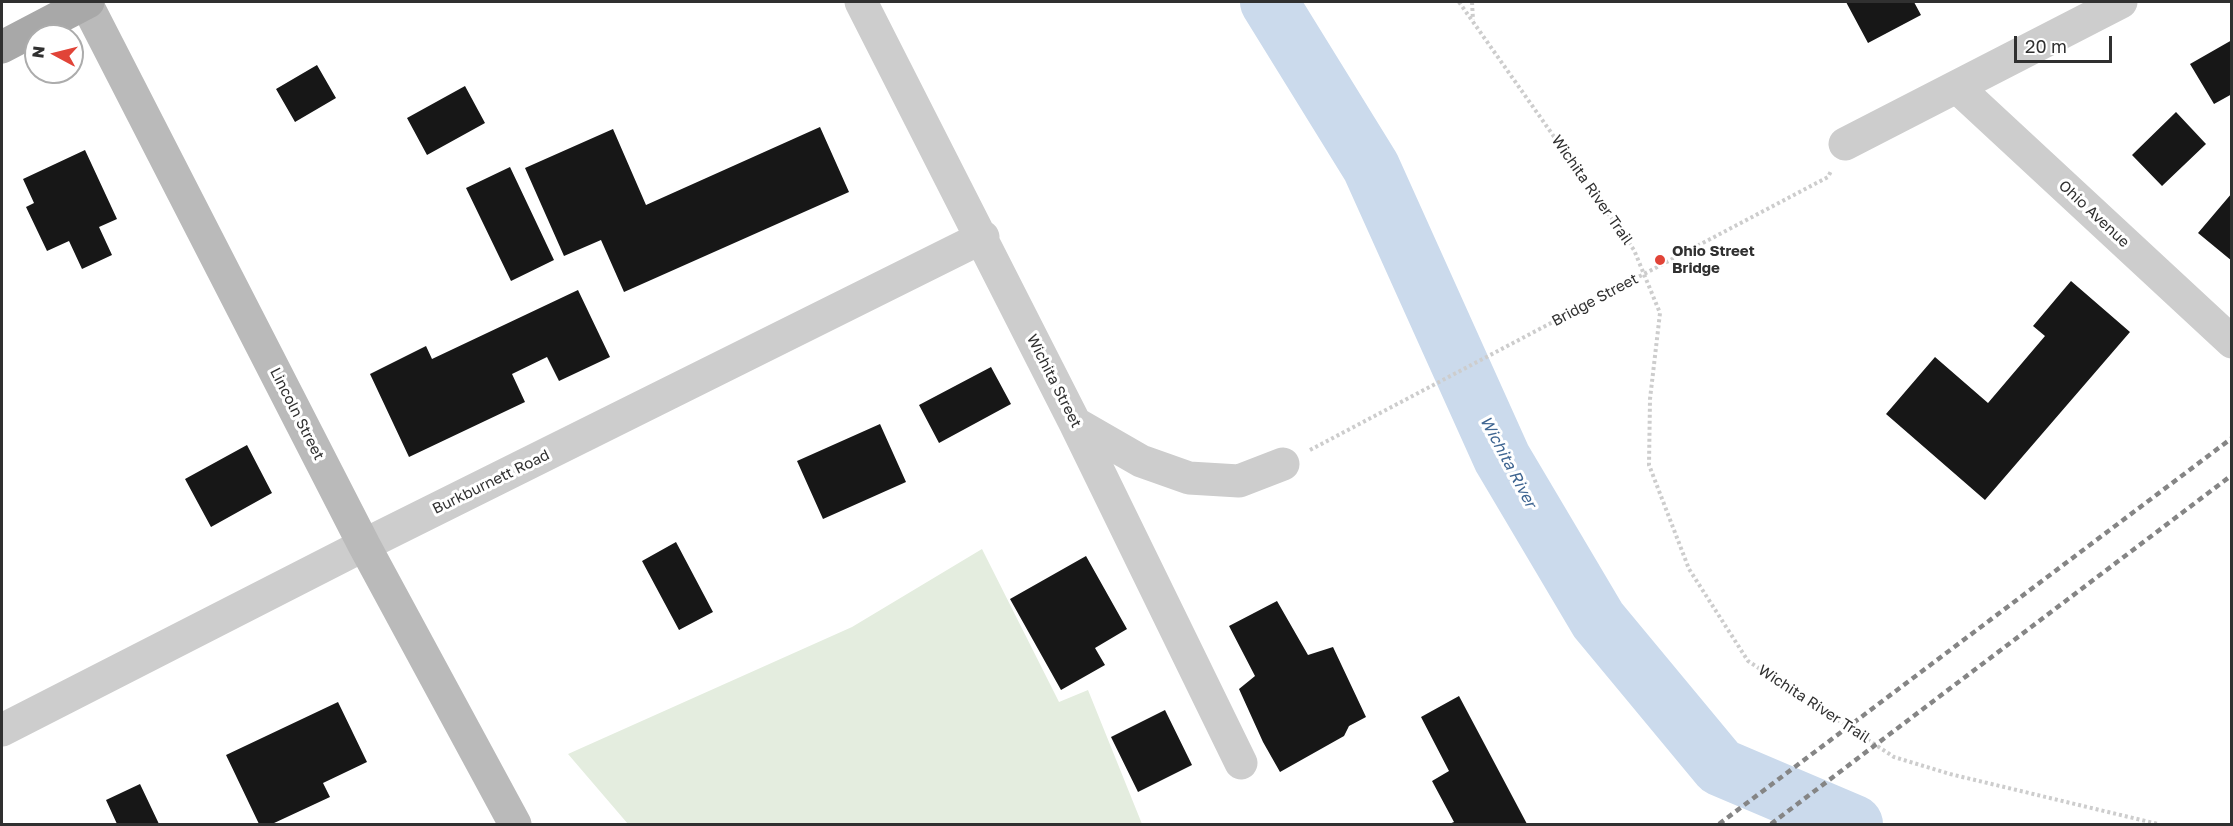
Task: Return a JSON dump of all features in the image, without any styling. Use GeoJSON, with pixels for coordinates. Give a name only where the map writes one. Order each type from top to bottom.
{"type":"FeatureCollection","features":[{"type":"Feature","properties":{"kind":"main road"},"geometry":{"type":"LineString","coordinates":[[2,47],[86,2]]}},
{"type":"Feature","properties":{"kind":"main road","name":"Lincoln Street"},"geometry":{"type":"LineString","coordinates":[[86,2],[364,545],[515,825]]}},
{"type":"Feature","properties":{"kind":"street","name":"Wichita Street"},"geometry":{"type":"LineString","coordinates":[[861,2],[1076,423],[1240,764]]}},
{"type":"Feature","properties":{"kind":"street"},"geometry":{"type":"LineString","coordinates":[[1845,144],[2121,2]]}},
{"type":"Feature","properties":{"kind":"street","name":"Ohio Avenue"},"geometry":{"type":"LineString","coordinates":[[1957,87],[2232,342]]}},
{"type":"Feature","properties":{"kind":"street","name":"Burkburnett Road"},"geometry":{"type":"LineString","coordinates":[[2,730],[364,545],[983,237]]}},
{"type":"Feature","properties":{"kind":"street"},"geometry":{"type":"LineString","coordinates":[[1076,423],[1141,461],[1189,478],[1239,481],[1283,464]]}},
{"type":"Feature","properties":{"kind":"path","name":"Wichita River Trail"},"geometry":{"type":"LineString","coordinates":[[1459,2],[1634,250],[1660,313],[1650,399],[1649,465],[1689,569],[1748,661],[1894,757],[1950,774],[2158,825]]}},
{"type":"Feature","properties":{"kind":"path"},"geometry":{"type":"LineString","coordinates":[[1472,2],[1473,21]]}},
{"type":"Feature","properties":{"kind":"path","name":"Bridge Street"},"geometry":{"type":"LineString","coordinates":[[1283,464],[1828,177],[1845,144]]}},
{"type":"Feature","properties":{"kind":"shaded area"},"geometry":{"type":"Polygon","coordinates":[[[982,549],[1059,702],[1088,690],[1142,824],[628,824],[568,754],[852,627],[982,549]]]}},
{"type":"Feature","properties":{"kind":"building"},"geometry":{"type":"Polygon","coordinates":[[[1846,2],[1914,2],[1921,15],[1868,43],[1846,2]]]}},
{"type":"Feature","properties":{"kind":"building"},"geometry":{"type":"Polygon","coordinates":[[[2232,40],[2232,94],[2214,104],[2190,64],[2232,40]]]}},
{"type":"Feature","properties":{"kind":"building"},"geometry":{"type":"Polygon","coordinates":[[[317,65],[336,98],[295,122],[276,89],[317,65]]]}},
{"type":"Feature","properties":{"kind":"building"},"geometry":{"type":"Polygon","coordinates":[[[465,86],[485,123],[427,155],[407,118],[465,86]]]}},
{"type":"Feature","properties":{"kind":"building"},"geometry":{"type":"Polygon","coordinates":[[[2176,112],[2206,144],[2162,186],[2132,155],[2176,112]]]}},
{"type":"Feature","properties":{"kind":"building"},"geometry":{"type":"Polygon","coordinates":[[[820,127],[849,192],[624,292],[601,240],[564,256],[525,168],[613,129],[646,205],[820,127]]]}},
{"type":"Feature","properties":{"kind":"building"},"geometry":{"type":"Polygon","coordinates":[[[85,150],[117,219],[99,227],[112,255],[82,269],[69,241],[47,251],[26,207],[34,203],[23,179],[85,150]]]}},
{"type":"Feature","properties":{"kind":"building"},"geometry":{"type":"Polygon","coordinates":[[[510,167],[554,260],[511,281],[466,188],[510,167]]]}},
{"type":"Feature","properties":{"kind":"building"},"geometry":{"type":"Polygon","coordinates":[[[2232,193],[2232,261],[2198,233],[2232,193]]]}},
{"type":"Feature","properties":{"kind":"building"},"geometry":{"type":"Polygon","coordinates":[[[2071,281],[2130,332],[1985,500],[1886,414],[1935,357],[1988,403],[2045,336],[2033,326],[2071,281]]]}},
{"type":"Feature","properties":{"kind":"building"},"geometry":{"type":"Polygon","coordinates":[[[578,290],[610,357],[559,381],[547,357],[512,374],[525,402],[409,457],[370,374],[426,346],[432,359],[578,290]]]}},
{"type":"Feature","properties":{"kind":"building"},"geometry":{"type":"Polygon","coordinates":[[[991,367],[1011,404],[939,443],[919,405],[991,367]]]}},
{"type":"Feature","properties":{"kind":"building"},"geometry":{"type":"Polygon","coordinates":[[[880,424],[906,482],[823,519],[797,461],[880,424]]]}},
{"type":"Feature","properties":{"kind":"building"},"geometry":{"type":"Polygon","coordinates":[[[247,445],[272,493],[211,527],[185,479],[247,445]]]}},
{"type":"Feature","properties":{"kind":"building"},"geometry":{"type":"Polygon","coordinates":[[[676,542],[713,612],[679,630],[642,561],[676,542]]]}},
{"type":"Feature","properties":{"kind":"building"},"geometry":{"type":"Polygon","coordinates":[[[1086,556],[1127,629],[1095,648],[1105,665],[1061,690],[1010,599],[1086,556]]]}},
{"type":"Feature","properties":{"kind":"building"},"geometry":{"type":"Polygon","coordinates":[[[1277,601],[1308,655],[1333,647],[1366,717],[1349,726],[1344,736],[1280,772],[1263,742],[1239,689],[1255,676],[1229,626],[1277,601]]]}},
{"type":"Feature","properties":{"kind":"building"},"geometry":{"type":"Polygon","coordinates":[[[1459,696],[1527,824],[1449,824],[1454,822],[1432,781],[1449,771],[1421,717],[1459,696]]]}},
{"type":"Feature","properties":{"kind":"building"},"geometry":{"type":"Polygon","coordinates":[[[338,702],[367,762],[323,783],[330,797],[272,824],[259,824],[226,755],[338,702]]]}},
{"type":"Feature","properties":{"kind":"building"},"geometry":{"type":"Polygon","coordinates":[[[1165,710],[1192,765],[1138,792],[1111,737],[1165,710]]]}},
{"type":"Feature","properties":{"kind":"building"},"geometry":{"type":"Polygon","coordinates":[[[140,784],[159,824],[117,824],[106,800],[140,784]]]}},
{"type":"Feature","properties":{"kind":"waterway","name":"Wichita River"},"geometry":{"type":"LineString","coordinates":[[1269,2],[1371,167],[1502,458],[1598,620],[1720,767],[1854,824]]}},
{"type":"Feature","properties":{"kind":"railway"},"geometry":{"type":"LineString","coordinates":[[1719,824],[2232,438]]}},
{"type":"Feature","properties":{"kind":"railway"},"geometry":{"type":"LineString","coordinates":[[1771,824],[2232,475]]}},
{"type":"Feature","properties":{"kind":"place","name":"Ohio Street Bridge"},"geometry":{"type":"Point","coordinates":[1660,260]}}]}
